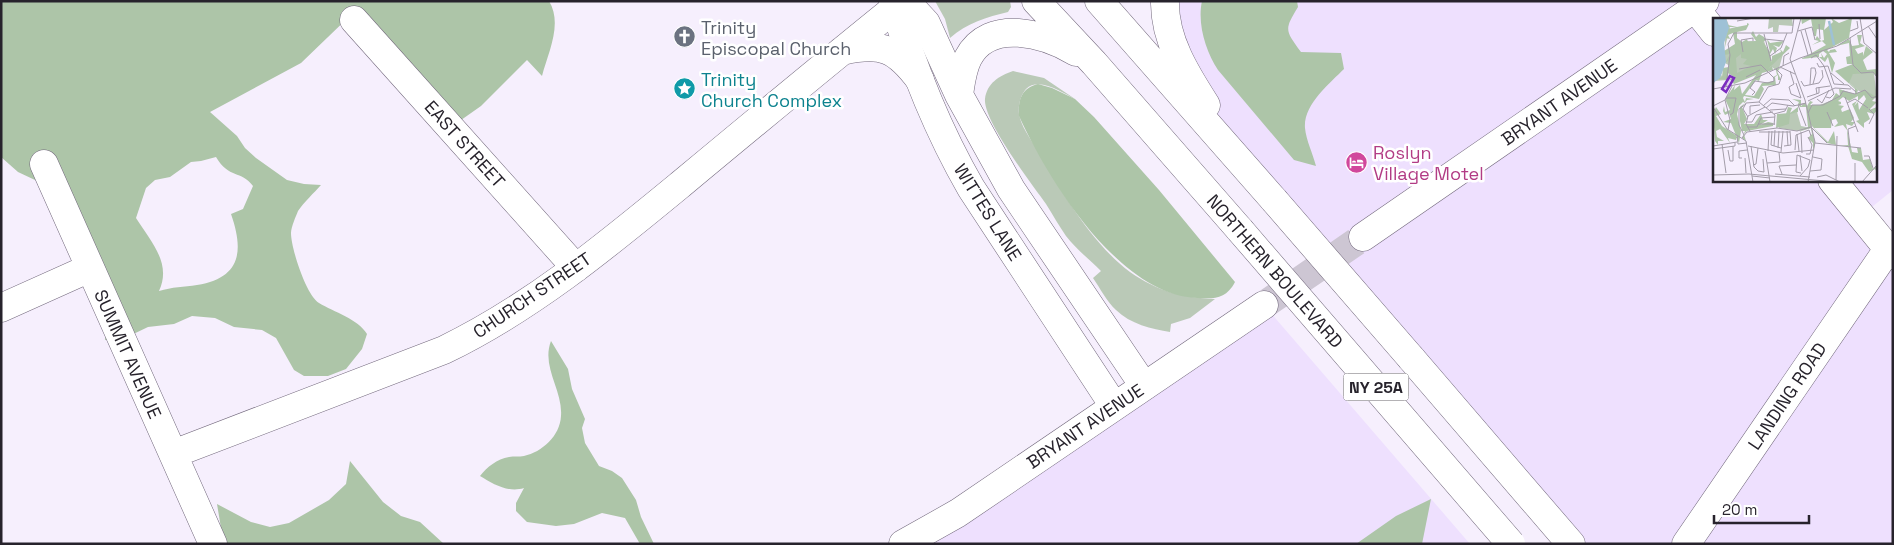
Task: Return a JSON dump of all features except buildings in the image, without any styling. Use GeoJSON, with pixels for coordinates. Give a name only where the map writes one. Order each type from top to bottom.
{"type":"FeatureCollection","features":[{"type":"Feature","properties":{"kind":"main road","name":"NORTHERN BOULEVARD"},"geometry":{"type":"LineString","coordinates":[[1036,1],[1094,63],[1511,544]]}},
{"type":"Feature","properties":{"kind":"main road","name":"NY 25A"},"geometry":{"type":"LineString","coordinates":[[1099,1],[1274,200],[1571,544]]}},
{"type":"Feature","properties":{"kind":"main road"},"geometry":{"type":"LineString","coordinates":[[1165,1],[1171,38],[1189,77],[1214,118],[1274,200]]}},
{"type":"Feature","properties":{"kind":"main road"},"geometry":{"type":"LineString","coordinates":[[1696,4],[1713,30]]}},
{"type":"Feature","properties":{"kind":"main road","name":"BRYANT AVENUE"},"geometry":{"type":"LineString","coordinates":[[1362,237],[1696,4]]}},
{"type":"Feature","properties":{"kind":"main road"},"geometry":{"type":"LineString","coordinates":[[894,5],[914,10],[926,23],[959,95],[1011,189],[1144,386]]}},
{"type":"Feature","properties":{"kind":"main road","name":"CHURCH STREET"},"geometry":{"type":"LineString","coordinates":[[173,454],[444,350],[507,316],[576,268],[638,219],[842,51],[894,5]]}},
{"type":"Feature","properties":{"kind":"main road","name":"WITTES LANE"},"geometry":{"type":"LineString","coordinates":[[894,5],[920,80],[945,140],[971,188],[1114,406]]}},
{"type":"Feature","properties":{"kind":"main road","name":"EAST STREET"},"geometry":{"type":"LineString","coordinates":[[354,20],[576,268]]}},
{"type":"Feature","properties":{"kind":"main road"},"geometry":{"type":"LineString","coordinates":[[959,95],[962,71],[968,56],[977,45],[987,39],[1009,32],[1024,32],[1064,44],[1094,63]]}},
{"type":"Feature","properties":{"kind":"main road"},"geometry":{"type":"LineString","coordinates":[[842,51],[861,47],[884,48],[905,62],[920,80]]}},
{"type":"Feature","properties":{"kind":"main road","name":"SUMMIT AVENUE"},"geometry":{"type":"LineString","coordinates":[[44,164],[213,544]]}},
{"type":"Feature","properties":{"kind":"main road"},"geometry":{"type":"LineString","coordinates":[[1833,181],[1890,252]]}},
{"type":"Feature","properties":{"kind":"main road","name":"LANDING ROAD"},"geometry":{"type":"LineString","coordinates":[[1686,544],[1890,252]]}},
{"type":"Feature","properties":{"kind":"main road"},"geometry":{"type":"LineString","coordinates":[[1,308],[90,268]]}},
{"type":"Feature","properties":{"kind":"main road","name":"BRYANT AVENUE"},"geometry":{"type":"LineString","coordinates":[[903,544],[958,513],[1264,305]]}},
{"type":"Feature","properties":{"kind":"shaded area"},"geometry":{"type":"Polygon","coordinates":[[[1165,1],[1893,1],[1893,190],[1862,215],[1893,253],[1893,544],[1587,544],[1274,200],[1214,118],[1165,1]]]}},
{"type":"Feature","properties":{"kind":"shaded area"},"geometry":{"type":"Polygon","coordinates":[[[1264,305],[1470,544],[934,544],[926,532],[1264,305]]]}},
{"type":"Feature","properties":{"kind":"green space"},"geometry":{"type":"Polygon","coordinates":[[[1,1],[549,1],[553,10],[555,29],[542,76],[527,60],[481,106],[454,125],[372,53],[361,49],[355,39],[355,11],[301,63],[210,112],[237,136],[245,148],[256,158],[287,180],[321,185],[298,211],[293,225],[291,233],[296,260],[304,281],[314,298],[319,303],[358,324],[367,334],[362,349],[346,369],[328,376],[304,376],[294,370],[276,338],[262,330],[234,327],[215,318],[192,316],[174,324],[148,327],[123,339],[105,340],[108,319],[52,188],[18,172],[1,157],[1,1]],[[216,157],[191,162],[170,177],[155,180],[146,188],[136,218],[153,244],[161,262],[163,271],[159,291],[212,281],[223,276],[231,269],[235,261],[238,251],[235,227],[231,214],[243,209],[253,186],[221,164],[216,157]]]}},
{"type":"Feature","properties":{"kind":"green space"},"geometry":{"type":"Polygon","coordinates":[[[935,1],[1010,1],[1011,7],[1008,12],[978,21],[963,28],[950,38],[945,19],[935,1]]]}},
{"type":"Feature","properties":{"kind":"green space"},"geometry":{"type":"Polygon","coordinates":[[[1202,1],[1297,1],[1298,7],[1290,21],[1288,30],[1301,52],[1341,53],[1344,69],[1318,95],[1308,111],[1306,119],[1306,133],[1316,166],[1294,160],[1218,70],[1206,46],[1201,19],[1202,1]]]}},
{"type":"Feature","properties":{"kind":"green space"},"geometry":{"type":"Polygon","coordinates":[[[1013,71],[1044,78],[1075,99],[1051,87],[1037,84],[1031,85],[1022,95],[1019,104],[1019,114],[1026,132],[1066,198],[1102,246],[1130,272],[1160,289],[1192,297],[1215,299],[1190,318],[1171,324],[1170,332],[1134,322],[1113,307],[1093,278],[1101,271],[1066,236],[1000,137],[986,109],[986,93],[991,84],[1003,75],[1013,71]]]}},
{"type":"Feature","properties":{"kind":"green space"},"geometry":{"type":"Polygon","coordinates":[[[1038,84],[1052,88],[1075,99],[1094,117],[1159,190],[1235,282],[1228,292],[1219,297],[1197,298],[1168,292],[1140,277],[1114,256],[1090,230],[1067,201],[1048,171],[1019,116],[1020,100],[1024,92],[1038,84]]]}},
{"type":"Feature","properties":{"kind":"green space"},"geometry":{"type":"Polygon","coordinates":[[[551,341],[568,369],[572,389],[585,419],[582,428],[585,443],[599,466],[612,471],[622,478],[636,500],[641,517],[654,544],[640,544],[625,518],[602,513],[574,524],[556,526],[527,522],[516,511],[516,503],[524,488],[506,489],[480,476],[500,460],[524,456],[537,451],[554,436],[560,423],[561,406],[550,369],[549,351],[551,341]]]}},
{"type":"Feature","properties":{"kind":"green space"},"geometry":{"type":"Polygon","coordinates":[[[350,461],[383,502],[401,516],[420,522],[444,544],[225,544],[217,504],[251,522],[270,527],[289,523],[329,500],[346,484],[350,461]]]}},
{"type":"Feature","properties":{"kind":"green space"},"geometry":{"type":"Polygon","coordinates":[[[1431,499],[1422,544],[1356,544],[1396,516],[1431,499]]]}},
{"type":"Feature","properties":{"kind":"tunnel"},"geometry":{"type":"LineString","coordinates":[[1264,305],[1363,237]]}},
{"type":"Feature","properties":{"kind":"place","name":"Trinity Episcopal Church"},"geometry":{"type":"Point","coordinates":[685,37]}},
{"type":"Feature","properties":{"kind":"place","name":"Trinity Church Complex"},"geometry":{"type":"Point","coordinates":[685,89]}},
{"type":"Feature","properties":{"kind":"place","name":"Roslyn Village Motel"},"geometry":{"type":"Point","coordinates":[1357,162]}}]}
